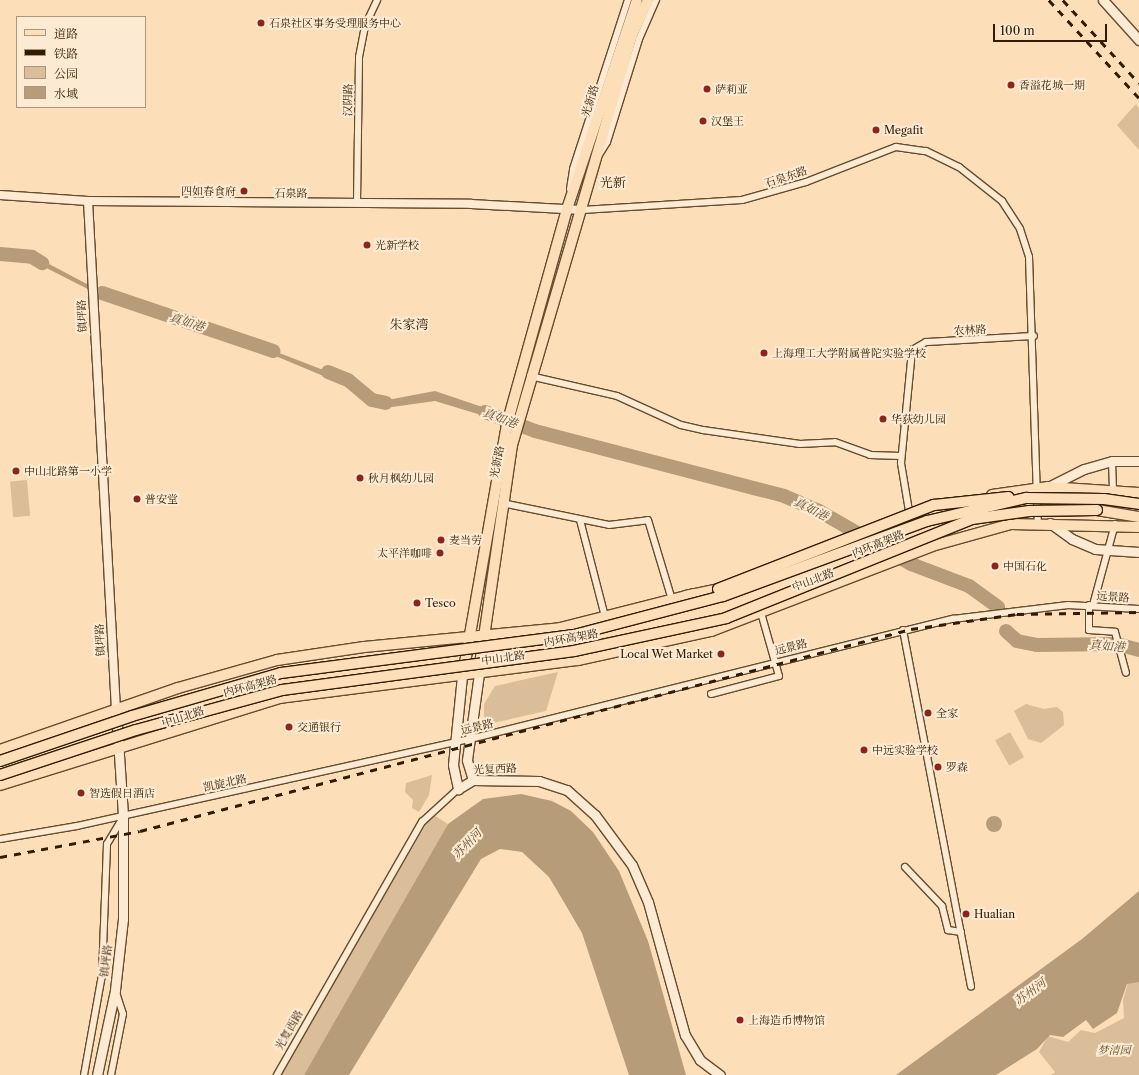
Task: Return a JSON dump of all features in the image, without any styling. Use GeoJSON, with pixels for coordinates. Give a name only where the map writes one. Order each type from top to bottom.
{"type":"FeatureCollection","features":[{"type":"Feature","properties":{"kind":"main road","name":"光新路"},"geometry":{"type":"LineString","coordinates":[[458,789],[453,765],[454,742],[462,676],[472,636],[507,424],[522,388],[530,376],[582,210],[597,158],[603,117],[637,0]]}},
{"type":"Feature","properties":{"kind":"main road","name":"光新路"},"geometry":{"type":"LineString","coordinates":[[473,780],[467,760],[502,503],[517,428],[522,388],[567,209],[648,0]]}},
{"type":"Feature","properties":{"kind":"main road"},"geometry":{"type":"LineString","coordinates":[[1103,0],[1139,40]]}},
{"type":"Feature","properties":{"kind":"main road"},"geometry":{"type":"LineString","coordinates":[[0,750],[178,688],[277,660],[364,646],[560,628],[605,617],[686,596],[973,499],[1037,488],[1047,491],[1112,461],[1139,461]]}},
{"type":"Feature","properties":{"kind":"main road"},"geometry":{"type":"LineString","coordinates":[[686,596],[718,590],[934,505],[968,499],[1047,491],[1113,489],[1139,493]]}},
{"type":"Feature","properties":{"kind":"main road","name":"内环高架路"},"geometry":{"type":"LineString","coordinates":[[0,761],[132,716],[281,673],[574,635],[723,596],[927,521],[1047,491],[1139,504]]}},
{"type":"Feature","properties":{"kind":"main road","name":"内环高架路"},"geometry":{"type":"LineString","coordinates":[[0,775],[136,730],[282,690],[574,651],[726,618],[972,520],[1029,511],[1097,510],[1139,517]]}},
{"type":"Feature","properties":{"kind":"main road"},"geometry":{"type":"LineString","coordinates":[[1049,522],[1081,544],[1108,551],[1139,552]]}},
{"type":"Feature","properties":{"kind":"main road","name":"中山北路"},"geometry":{"type":"LineString","coordinates":[[0,785],[119,750],[280,698],[479,674],[578,660],[711,631],[761,614],[932,546],[1011,524],[1049,522],[1115,524],[1139,527]]}},
{"type":"Feature","properties":{"kind":"main road","name":"镇坪路"},"geometry":{"type":"LineString","coordinates":[[97,1075],[115,990],[123,919],[123,815],[116,709]]}},
{"type":"Feature","properties":{"kind":"main road","name":"光复西路"},"geometry":{"type":"LineString","coordinates":[[458,789],[473,780],[539,781],[567,790],[595,815],[632,865],[648,902],[685,1035],[700,1060],[720,1075]]}},
{"type":"Feature","properties":{"kind":"street","name":"汉阴路"},"geometry":{"type":"LineString","coordinates":[[357,203],[359,57],[365,26],[377,0]]}},
{"type":"Feature","properties":{"kind":"street","name":"光新路"},"geometry":{"type":"LineString","coordinates":[[567,209],[573,169],[628,0]]}},
{"type":"Feature","properties":{"kind":"street","name":"光新路"},"geometry":{"type":"LineString","coordinates":[[597,158],[607,142],[639,39],[656,0]]}},
{"type":"Feature","properties":{"kind":"street","name":"石泉东路"},"geometry":{"type":"LineString","coordinates":[[582,210],[742,200],[799,185],[896,147],[937,155],[982,183],[1013,216],[1026,245],[1034,336]]}},
{"type":"Feature","properties":{"kind":"street","name":"石泉路"},"geometry":{"type":"LineString","coordinates":[[0,195],[88,201],[357,203],[582,210]]}},
{"type":"Feature","properties":{"kind":"street","name":"镇坪路"},"geometry":{"type":"LineString","coordinates":[[88,201],[116,709]]}},
{"type":"Feature","properties":{"kind":"street","name":"农林路"},"geometry":{"type":"LineString","coordinates":[[910,520],[901,456],[910,391],[910,354],[915,346],[926,342],[1034,336]]}},
{"type":"Feature","properties":{"kind":"street"},"geometry":{"type":"LineString","coordinates":[[1034,336],[1038,523]]}},
{"type":"Feature","properties":{"kind":"street"},"geometry":{"type":"LineString","coordinates":[[530,376],[617,396],[681,425],[702,430],[800,444],[835,442],[870,455],[901,456]]}},
{"type":"Feature","properties":{"kind":"street"},"geometry":{"type":"LineString","coordinates":[[1112,461],[1113,489]]}},
{"type":"Feature","properties":{"kind":"street"},"geometry":{"type":"LineString","coordinates":[[502,503],[609,525],[648,520],[672,600]]}},
{"type":"Feature","properties":{"kind":"street"},"geometry":{"type":"LineString","coordinates":[[580,520],[605,617]]}},
{"type":"Feature","properties":{"kind":"street"},"geometry":{"type":"LineString","coordinates":[[1115,524],[1091,605],[1089,630],[1115,632],[1126,673]]}},
{"type":"Feature","properties":{"kind":"street","name":"远景路"},"geometry":{"type":"LineString","coordinates":[[454,742],[776,661],[953,619],[1091,605],[1139,609]]}},
{"type":"Feature","properties":{"kind":"street"},"geometry":{"type":"LineString","coordinates":[[711,694],[779,676],[776,661],[761,614]]}},
{"type":"Feature","properties":{"kind":"street"},"geometry":{"type":"LineString","coordinates":[[903,630],[971,986]]}},
{"type":"Feature","properties":{"kind":"street","name":"凯旋北路"},"geometry":{"type":"LineString","coordinates":[[0,839],[123,815],[454,742]]}},
{"type":"Feature","properties":{"kind":"street","name":"光复西路"},"geometry":{"type":"LineString","coordinates":[[277,1075],[422,822],[458,789]]}},
{"type":"Feature","properties":{"kind":"street"},"geometry":{"type":"LineString","coordinates":[[84,1075],[102,975],[107,844],[123,815]]}},
{"type":"Feature","properties":{"kind":"street"},"geometry":{"type":"LineString","coordinates":[[905,867],[942,906],[948,930],[961,932]]}},
{"type":"Feature","properties":{"kind":"street"},"geometry":{"type":"LineString","coordinates":[[111,1075],[124,1014],[115,990]]}},
{"type":"Feature","properties":{"kind":"green space"},"geometry":{"type":"Polygon","coordinates":[[[1136,104],[1139,108],[1139,150],[1117,125],[1136,104]]]}},
{"type":"Feature","properties":{"kind":"green space"},"geometry":{"type":"Polygon","coordinates":[[[27,480],[30,516],[13,517],[10,481],[27,480]]]}},
{"type":"Feature","properties":{"kind":"green space"},"geometry":{"type":"Polygon","coordinates":[[[558,672],[546,711],[484,725],[484,704],[495,686],[558,672]]]}},
{"type":"Feature","properties":{"kind":"green space"},"geometry":{"type":"Polygon","coordinates":[[[1026,704],[1044,709],[1057,707],[1063,712],[1064,725],[1041,743],[1028,739],[1014,711],[1026,704]]]}},
{"type":"Feature","properties":{"kind":"green space"},"geometry":{"type":"Polygon","coordinates":[[[1010,732],[1024,757],[1009,766],[995,740],[1010,732]]]}},
{"type":"Feature","properties":{"kind":"green space"},"geometry":{"type":"Polygon","coordinates":[[[432,775],[429,795],[419,812],[412,808],[413,800],[405,792],[406,783],[432,775]]]}},
{"type":"Feature","properties":{"kind":"green space"},"geometry":{"type":"Polygon","coordinates":[[[432,814],[448,824],[336,1021],[304,1075],[280,1075],[432,814]]]}},
{"type":"Feature","properties":{"kind":"green space","name":"梦清园"},"geometry":{"type":"Polygon","coordinates":[[[1139,945],[1139,1075],[1051,1075],[1055,1072],[1039,1052],[1048,1036],[1068,1042],[1081,1030],[1095,1033],[1124,1018],[1123,1000],[1139,945]]]}},
{"type":"Feature","properties":{"kind":"water"},"geometry":{"type":"Polygon","coordinates":[[[0,251],[34,256],[119,301],[256,344],[344,378],[368,396],[387,400],[435,391],[503,414],[501,421],[435,401],[385,408],[370,404],[345,385],[254,347],[119,305],[25,257],[0,251]]]}},
{"type":"Feature","properties":{"kind":"water","name":"苏州河"},"geometry":{"type":"Polygon","coordinates":[[[521,794],[552,801],[571,811],[593,832],[619,871],[648,941],[686,1075],[629,1075],[582,933],[549,877],[522,852],[500,849],[481,859],[349,1075],[304,1075],[448,824],[483,799],[521,794]]]}},
{"type":"Feature","properties":{"kind":"water"},"geometry":{"type":"Polygon","coordinates":[[[994,816],[1001,821],[1002,824],[997,831],[994,832],[987,827],[986,824],[991,817],[994,816]]]}},
{"type":"Feature","properties":{"kind":"water","name":"苏州河"},"geometry":{"type":"Polygon","coordinates":[[[1139,891],[1139,982],[1127,984],[1117,1013],[1093,1029],[1086,1020],[1063,1037],[1050,1035],[1037,1049],[996,1075],[896,1075],[1082,939],[1139,891]]]}},
{"type":"Feature","properties":{"kind":"waterway","name":"真如港"},"geometry":{"type":"LineString","coordinates":[[0,254],[32,257],[42,263]]}},
{"type":"Feature","properties":{"kind":"waterway","name":"真如港"},"geometry":{"type":"LineString","coordinates":[[102,293],[273,351]]}},
{"type":"Feature","properties":{"kind":"waterway","name":"真如港"},"geometry":{"type":"LineString","coordinates":[[328,372],[348,380],[372,400],[386,403]]}},
{"type":"Feature","properties":{"kind":"waterway","name":"真如港"},"geometry":{"type":"LineString","coordinates":[[485,412],[535,431],[784,496],[819,511],[911,564],[969,586],[998,607]]}},
{"type":"Feature","properties":{"kind":"waterway","name":"真如港"},"geometry":{"type":"LineString","coordinates":[[1006,631],[1017,641],[1037,645],[1117,644],[1139,650]]}},
{"type":"Feature","properties":{"kind":"railway"},"geometry":{"type":"LineString","coordinates":[[1049,0],[1139,98]]}},
{"type":"Feature","properties":{"kind":"railway"},"geometry":{"type":"LineString","coordinates":[[1063,0],[1139,83]]}},
{"type":"Feature","properties":{"kind":"railway"},"geometry":{"type":"LineString","coordinates":[[0,857],[140,831],[911,629],[1017,614],[1139,612]]}},
{"type":"Feature","properties":{"kind":"place","name":"石泉社区事务受理服务中心"},"geometry":{"type":"Point","coordinates":[261,23]}},
{"type":"Feature","properties":{"kind":"place","name":"香溢花城一期"},"geometry":{"type":"Point","coordinates":[1011,85]}},
{"type":"Feature","properties":{"kind":"place","name":"萨莉亚"},"geometry":{"type":"Point","coordinates":[707,89]}},
{"type":"Feature","properties":{"kind":"place","name":"汉堡王"},"geometry":{"type":"Point","coordinates":[703,121]}},
{"type":"Feature","properties":{"kind":"place","name":"Megafit"},"geometry":{"type":"Point","coordinates":[876,130]}},
{"type":"Feature","properties":{"kind":"place","name":"四如春食府"},"geometry":{"type":"Point","coordinates":[244,191]}},
{"type":"Feature","properties":{"kind":"place","name":"光新学校"},"geometry":{"type":"Point","coordinates":[367,245]}},
{"type":"Feature","properties":{"kind":"place","name":"上海理工大学附属普陀实验学校"},"geometry":{"type":"Point","coordinates":[764,353]}},
{"type":"Feature","properties":{"kind":"place","name":"华荻幼儿园"},"geometry":{"type":"Point","coordinates":[883,419]}},
{"type":"Feature","properties":{"kind":"place","name":"中山北路第一小学"},"geometry":{"type":"Point","coordinates":[16,471]}},
{"type":"Feature","properties":{"kind":"place","name":"秋月枫幼儿园"},"geometry":{"type":"Point","coordinates":[360,478]}},
{"type":"Feature","properties":{"kind":"place","name":"普安堂"},"geometry":{"type":"Point","coordinates":[137,499]}},
{"type":"Feature","properties":{"kind":"place","name":"麦当劳"},"geometry":{"type":"Point","coordinates":[441,540]}},
{"type":"Feature","properties":{"kind":"place","name":"太平洋咖啡"},"geometry":{"type":"Point","coordinates":[440,553]}},
{"type":"Feature","properties":{"kind":"place","name":"中国石化"},"geometry":{"type":"Point","coordinates":[995,566]}},
{"type":"Feature","properties":{"kind":"place","name":"Tesco"},"geometry":{"type":"Point","coordinates":[417,603]}},
{"type":"Feature","properties":{"kind":"place","name":"Local Wet Market"},"geometry":{"type":"Point","coordinates":[721,654]}},
{"type":"Feature","properties":{"kind":"place","name":"全家"},"geometry":{"type":"Point","coordinates":[928,713]}},
{"type":"Feature","properties":{"kind":"place","name":"交通银行"},"geometry":{"type":"Point","coordinates":[289,727]}},
{"type":"Feature","properties":{"kind":"place","name":"中远实验学校"},"geometry":{"type":"Point","coordinates":[864,750]}},
{"type":"Feature","properties":{"kind":"place","name":"罗森"},"geometry":{"type":"Point","coordinates":[938,767]}},
{"type":"Feature","properties":{"kind":"place","name":"智选假日酒店"},"geometry":{"type":"Point","coordinates":[81,793]}},
{"type":"Feature","properties":{"kind":"place","name":"Hualian"},"geometry":{"type":"Point","coordinates":[966,914]}},
{"type":"Feature","properties":{"kind":"place","name":"上海造币博物馆"},"geometry":{"type":"Point","coordinates":[740,1020]}},
{"type":"Feature","properties":{"kind":"district","name":"光新"},"geometry":{"type":"Point","coordinates":[613,182]}},
{"type":"Feature","properties":{"kind":"district","name":"朱家湾"},"geometry":{"type":"Point","coordinates":[409,324]}}]}
